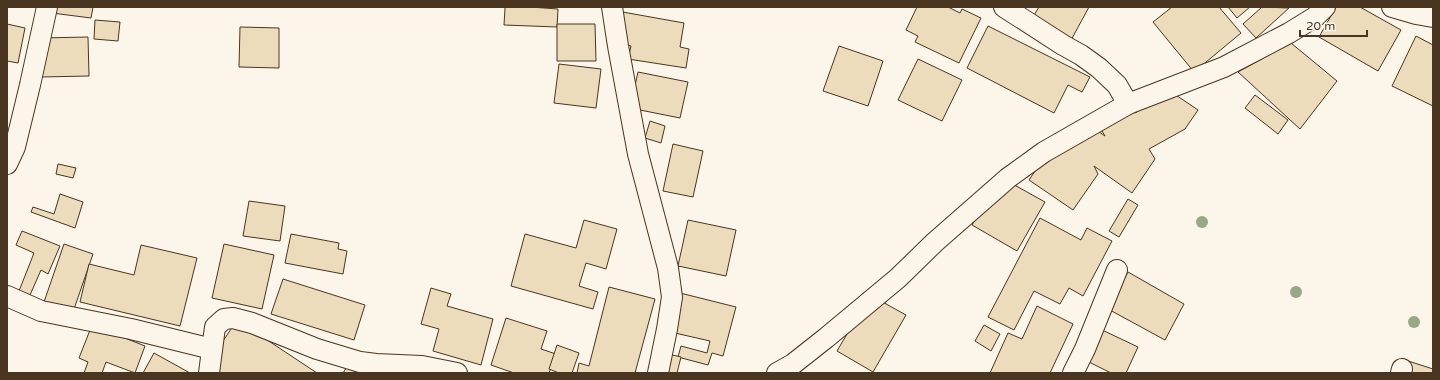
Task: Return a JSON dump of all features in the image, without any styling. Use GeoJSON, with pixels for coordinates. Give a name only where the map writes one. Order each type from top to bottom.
{"type":"FeatureCollection","features":[{"type":"Feature","properties":{"kind":"street"},"geometry":{"type":"LineString","coordinates":[[7,164],[15,147],[47,7]]}},
{"type":"Feature","properties":{"kind":"street"},"geometry":{"type":"LineString","coordinates":[[612,7],[638,154],[668,268],[672,297],[658,373]]}},
{"type":"Feature","properties":{"kind":"street"},"geometry":{"type":"LineString","coordinates":[[1004,7],[1100,68],[1117,85],[1128,104]]}},
{"type":"Feature","properties":{"kind":"street"},"geometry":{"type":"LineString","coordinates":[[777,373],[793,364],[880,293],[1008,178],[1044,152],[1128,104],[1224,67],[1289,33],[1315,17],[1325,7]]}},
{"type":"Feature","properties":{"kind":"street"},"geometry":{"type":"LineString","coordinates":[[1392,7],[1433,17]]}},
{"type":"Feature","properties":{"kind":"street"},"geometry":{"type":"LineString","coordinates":[[1073,373],[1085,349],[1117,270]]}},
{"type":"Feature","properties":{"kind":"street"},"geometry":{"type":"LineString","coordinates":[[7,296],[41,311],[145,332],[212,348]]}},
{"type":"Feature","properties":{"kind":"street"},"geometry":{"type":"LineString","coordinates":[[209,373],[215,327],[224,319],[233,318],[252,323],[316,349],[360,362],[422,366],[457,373]]}},
{"type":"Feature","properties":{"kind":"building"},"geometry":{"type":"Polygon","coordinates":[[[53,7],[93,7],[91,18],[52,13],[53,7]]]}},
{"type":"Feature","properties":{"kind":"building"},"geometry":{"type":"Polygon","coordinates":[[[504,7],[558,9],[557,27],[504,25],[504,7]]]}},
{"type":"Feature","properties":{"kind":"building"},"geometry":{"type":"Polygon","coordinates":[[[917,7],[948,7],[960,13],[962,9],[981,18],[959,63],[915,42],[918,36],[906,30],[917,7]]]}},
{"type":"Feature","properties":{"kind":"building"},"geometry":{"type":"Polygon","coordinates":[[[1039,7],[1089,7],[1070,42],[1031,20],[1039,7]]]}},
{"type":"Feature","properties":{"kind":"building"},"geometry":{"type":"Polygon","coordinates":[[[1172,7],[1219,7],[1241,33],[1194,72],[1153,22],[1172,7]]]}},
{"type":"Feature","properties":{"kind":"building"},"geometry":{"type":"Polygon","coordinates":[[[1228,7],[1250,7],[1237,18],[1228,7]]]}},
{"type":"Feature","properties":{"kind":"building"},"geometry":{"type":"Polygon","coordinates":[[[1262,7],[1289,8],[1256,38],[1243,24],[1262,7]]]}},
{"type":"Feature","properties":{"kind":"building"},"geometry":{"type":"Polygon","coordinates":[[[1336,7],[1360,7],[1401,30],[1378,71],[1319,37],[1336,7]]]}},
{"type":"Feature","properties":{"kind":"building"},"geometry":{"type":"Polygon","coordinates":[[[617,11],[684,23],[680,47],[689,49],[686,68],[628,59],[631,46],[612,42],[617,11]]]}},
{"type":"Feature","properties":{"kind":"building"},"geometry":{"type":"Polygon","coordinates":[[[95,20],[120,22],[118,41],[94,39],[95,20]]]}},
{"type":"Feature","properties":{"kind":"building"},"geometry":{"type":"Polygon","coordinates":[[[7,24],[25,28],[18,63],[7,61],[7,24]]]}},
{"type":"Feature","properties":{"kind":"building"},"geometry":{"type":"Polygon","coordinates":[[[557,24],[595,24],[596,61],[557,61],[557,24]]]}},
{"type":"Feature","properties":{"kind":"building"},"geometry":{"type":"Polygon","coordinates":[[[988,26],[1090,77],[1082,92],[1068,85],[1054,113],[967,68],[988,26]]]}},
{"type":"Feature","properties":{"kind":"building"},"geometry":{"type":"Polygon","coordinates":[[[240,27],[279,28],[279,68],[239,67],[240,27]]]}},
{"type":"Feature","properties":{"kind":"building"},"geometry":{"type":"Polygon","coordinates":[[[1416,36],[1433,45],[1433,106],[1392,86],[1416,36]]]}},
{"type":"Feature","properties":{"kind":"building"},"geometry":{"type":"Polygon","coordinates":[[[88,37],[89,76],[40,77],[39,38],[88,37]]]}},
{"type":"Feature","properties":{"kind":"building"},"geometry":{"type":"Polygon","coordinates":[[[1291,43],[1337,81],[1300,129],[1238,72],[1291,43]]]}},
{"type":"Feature","properties":{"kind":"building"},"geometry":{"type":"Polygon","coordinates":[[[839,46],[883,61],[868,106],[823,91],[839,46]]]}},
{"type":"Feature","properties":{"kind":"building"},"geometry":{"type":"Polygon","coordinates":[[[918,59],[962,80],[942,121],[898,100],[918,59]]]}},
{"type":"Feature","properties":{"kind":"building"},"geometry":{"type":"Polygon","coordinates":[[[559,64],[601,69],[596,108],[554,103],[559,64]]]}},
{"type":"Feature","properties":{"kind":"building"},"geometry":{"type":"Polygon","coordinates":[[[638,72],[688,82],[680,118],[630,108],[638,72]]]}},
{"type":"Feature","properties":{"kind":"building"},"geometry":{"type":"Polygon","coordinates":[[[1167,89],[1198,110],[1185,129],[1149,149],[1155,159],[1132,193],[1094,166],[1098,174],[1073,210],[1029,180],[1056,140],[1087,124],[1105,136],[1097,123],[1126,106],[1136,113],[1144,101],[1167,89]]]}},
{"type":"Feature","properties":{"kind":"building"},"geometry":{"type":"Polygon","coordinates":[[[1255,95],[1288,120],[1278,134],[1245,108],[1255,95]]]}},
{"type":"Feature","properties":{"kind":"building"},"geometry":{"type":"Polygon","coordinates":[[[650,121],[665,126],[661,143],[645,138],[650,121]]]}},
{"type":"Feature","properties":{"kind":"building"},"geometry":{"type":"Polygon","coordinates":[[[673,144],[703,151],[693,197],[663,191],[673,144]]]}},
{"type":"Feature","properties":{"kind":"building"},"geometry":{"type":"Polygon","coordinates":[[[58,164],[76,168],[73,178],[56,174],[58,164]]]}},
{"type":"Feature","properties":{"kind":"building"},"geometry":{"type":"Polygon","coordinates":[[[1000,177],[1045,202],[1017,251],[972,225],[1000,177]]]}},
{"type":"Feature","properties":{"kind":"building"},"geometry":{"type":"Polygon","coordinates":[[[60,194],[83,202],[75,228],[31,212],[33,207],[54,214],[60,194]]]}},
{"type":"Feature","properties":{"kind":"building"},"geometry":{"type":"Polygon","coordinates":[[[1128,199],[1138,205],[1119,237],[1109,231],[1128,199]]]}},
{"type":"Feature","properties":{"kind":"building"},"geometry":{"type":"Polygon","coordinates":[[[249,201],[285,206],[280,241],[243,236],[249,201]]]}},
{"type":"Feature","properties":{"kind":"building"},"geometry":{"type":"Polygon","coordinates":[[[1040,218],[1081,240],[1087,228],[1112,241],[1083,296],[1069,288],[1060,304],[1034,291],[1014,330],[988,317],[1040,218]]]}},
{"type":"Feature","properties":{"kind":"building"},"geometry":{"type":"Polygon","coordinates":[[[584,220],[617,229],[606,269],[586,263],[579,286],[598,292],[593,309],[511,286],[525,234],[576,248],[584,220]]]}},
{"type":"Feature","properties":{"kind":"building"},"geometry":{"type":"Polygon","coordinates":[[[688,220],[736,230],[726,276],[678,266],[688,220]]]}},
{"type":"Feature","properties":{"kind":"building"},"geometry":{"type":"Polygon","coordinates":[[[22,231],[60,246],[48,274],[41,270],[30,295],[19,291],[34,253],[16,245],[22,231]]]}},
{"type":"Feature","properties":{"kind":"building"},"geometry":{"type":"Polygon","coordinates":[[[291,234],[339,243],[338,249],[347,251],[343,274],[285,263],[291,234]]]}},
{"type":"Feature","properties":{"kind":"building"},"geometry":{"type":"Polygon","coordinates":[[[64,244],[93,254],[73,312],[44,302],[64,244]]]}},
{"type":"Feature","properties":{"kind":"building"},"geometry":{"type":"Polygon","coordinates":[[[224,244],[274,255],[262,309],[212,298],[224,244]]]}},
{"type":"Feature","properties":{"kind":"building"},"geometry":{"type":"Polygon","coordinates":[[[141,245],[197,258],[180,326],[80,302],[89,264],[134,275],[141,245]]]}},
{"type":"Feature","properties":{"kind":"building"},"geometry":{"type":"Polygon","coordinates":[[[1128,272],[1184,304],[1165,340],[1108,309],[1128,272]]]}},
{"type":"Feature","properties":{"kind":"building"},"geometry":{"type":"Polygon","coordinates":[[[283,279],[365,305],[354,340],[271,314],[283,279]]]}},
{"type":"Feature","properties":{"kind":"building"},"geometry":{"type":"Polygon","coordinates":[[[609,287],[655,299],[635,373],[577,373],[579,363],[589,366],[609,287]]]}},
{"type":"Feature","properties":{"kind":"building"},"geometry":{"type":"Polygon","coordinates":[[[431,288],[451,294],[447,306],[493,319],[481,365],[433,351],[439,329],[421,324],[431,288]]]}},
{"type":"Feature","properties":{"kind":"building"},"geometry":{"type":"Polygon","coordinates":[[[676,292],[736,307],[723,356],[712,353],[708,365],[678,357],[681,346],[707,353],[710,341],[666,331],[676,292]]]}},
{"type":"Feature","properties":{"kind":"building"},"geometry":{"type":"Polygon","coordinates":[[[870,295],[906,315],[873,372],[837,351],[870,295]]]}},
{"type":"Feature","properties":{"kind":"building"},"geometry":{"type":"Polygon","coordinates":[[[1037,306],[1073,324],[1050,373],[990,373],[1008,333],[1022,339],[1037,306]]]}},
{"type":"Feature","properties":{"kind":"building"},"geometry":{"type":"Polygon","coordinates":[[[506,318],[547,331],[541,349],[556,354],[549,373],[514,373],[491,365],[506,318]]]}},
{"type":"Feature","properties":{"kind":"building"},"geometry":{"type":"Polygon","coordinates":[[[237,320],[317,373],[206,373],[203,371],[237,320]]]}},
{"type":"Feature","properties":{"kind":"building"},"geometry":{"type":"Polygon","coordinates":[[[92,325],[145,346],[135,373],[106,362],[102,373],[84,373],[88,362],[79,358],[92,325]]]}},
{"type":"Feature","properties":{"kind":"building"},"geometry":{"type":"Polygon","coordinates":[[[984,325],[1000,334],[991,351],[975,341],[984,325]]]}},
{"type":"Feature","properties":{"kind":"building"},"geometry":{"type":"Polygon","coordinates":[[[1100,329],[1138,347],[1126,373],[1111,373],[1085,360],[1100,329]]]}},
{"type":"Feature","properties":{"kind":"building"},"geometry":{"type":"Polygon","coordinates":[[[557,345],[579,353],[572,373],[559,373],[549,369],[557,345]]]}},
{"type":"Feature","properties":{"kind":"building"},"geometry":{"type":"Polygon","coordinates":[[[154,353],[190,373],[143,373],[154,353]]]}},
{"type":"Feature","properties":{"kind":"building"},"geometry":{"type":"Polygon","coordinates":[[[664,353],[681,357],[677,373],[659,373],[664,353]]]}},
{"type":"Feature","properties":{"kind":"building"},"geometry":{"type":"Polygon","coordinates":[[[353,357],[377,373],[343,373],[353,357]]]}},
{"type":"Feature","properties":{"kind":"building"},"geometry":{"type":"Polygon","coordinates":[[[1402,359],[1433,369],[1433,373],[1398,373],[1402,359]]]}}]}
